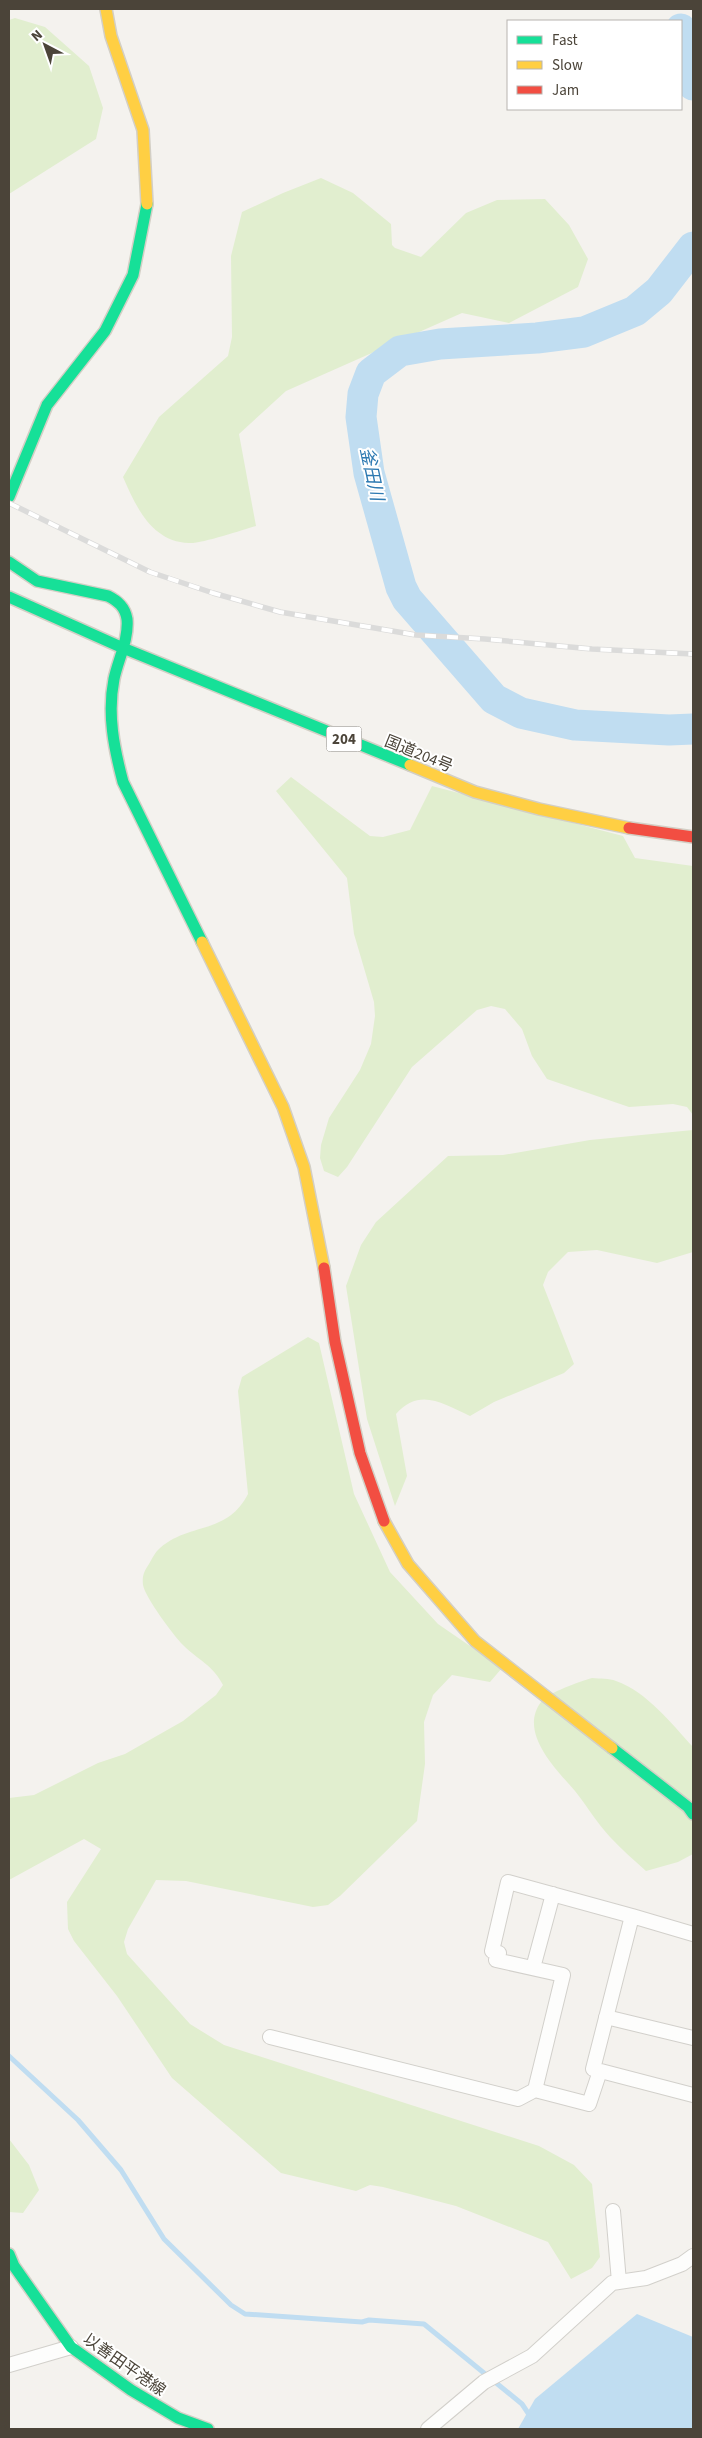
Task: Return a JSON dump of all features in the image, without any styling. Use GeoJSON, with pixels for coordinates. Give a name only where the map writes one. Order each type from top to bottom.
{"type":"FeatureCollection","features":[{"type":"Feature","properties":{"kind":"main road"},"geometry":{"type":"LineString","coordinates":[[9,497],[46,405],[105,331],[133,275],[135,266],[147,202],[143,130],[111,36],[106,9]]}},
{"type":"Feature","properties":{"kind":"main road"},"geometry":{"type":"LineString","coordinates":[[9,562],[37,581],[117,599],[123,605],[127,622],[123,648],[116,672],[111,709],[112,735],[123,782],[283,1107],[298,1146],[306,1176],[331,1305],[335,1342],[360,1453],[388,1531],[408,1564],[475,1640],[688,1807],[693,1814]]}},
{"type":"Feature","properties":{"kind":"main road","name":"国道204号"},"geometry":{"type":"LineString","coordinates":[[9,597],[123,648],[475,792],[549,811],[634,828],[693,837]]}},
{"type":"Feature","properties":{"kind":"main road","name":"以善田平港線"},"geometry":{"type":"LineString","coordinates":[[9,2254],[14,2266],[71,2347],[131,2390],[178,2418],[208,2429]]}},
{"type":"Feature","properties":{"kind":"street"},"geometry":{"type":"LineString","coordinates":[[535,2090],[563,1975],[496,1960],[499,1953],[492,1951],[508,1882],[693,1934]]}},
{"type":"Feature","properties":{"kind":"street"},"geometry":{"type":"LineString","coordinates":[[533,1968],[553,1894]]}},
{"type":"Feature","properties":{"kind":"street"},"geometry":{"type":"LineString","coordinates":[[632,1916],[593,2069],[693,2095]]}},
{"type":"Feature","properties":{"kind":"street"},"geometry":{"type":"LineString","coordinates":[[606,2016],[693,2038]]}},
{"type":"Feature","properties":{"kind":"street"},"geometry":{"type":"LineString","coordinates":[[270,2038],[518,2099],[535,2090],[589,2104],[600,2070]]}},
{"type":"Feature","properties":{"kind":"street"},"geometry":{"type":"LineString","coordinates":[[613,2211],[619,2282]]}},
{"type":"Feature","properties":{"kind":"street"},"geometry":{"type":"LineString","coordinates":[[428,2429],[484,2382],[532,2356],[612,2283],[646,2278],[682,2264],[693,2256]]}},
{"type":"Feature","properties":{"kind":"street"},"geometry":{"type":"LineString","coordinates":[[9,2365],[71,2347]]}},
{"type":"Feature","properties":{"kind":"green space"},"geometry":{"type":"Polygon","coordinates":[[[15,18],[45,27],[89,66],[103,108],[96,139],[9,194],[9,20],[15,18]]]}},
{"type":"Feature","properties":{"kind":"green space"},"geometry":{"type":"Polygon","coordinates":[[[321,178],[353,193],[391,224],[392,245],[395,248],[421,257],[466,213],[497,200],[545,199],[569,225],[588,259],[578,287],[509,323],[462,313],[286,391],[239,434],[256,526],[195,543],[176,541],[155,530],[147,521],[123,477],[159,417],[228,356],[232,337],[231,256],[242,212],[321,178]]]}},
{"type":"Feature","properties":{"kind":"green space"},"geometry":{"type":"Polygon","coordinates":[[[291,777],[370,836],[383,837],[410,830],[432,786],[623,836],[635,858],[693,866],[693,1115],[687,1107],[673,1104],[629,1107],[547,1079],[532,1056],[522,1029],[505,1009],[491,1006],[477,1010],[412,1067],[347,1167],[338,1177],[324,1171],[320,1158],[321,1145],[329,1118],[360,1070],[371,1044],[375,1016],[374,1002],[354,934],[347,878],[276,791],[291,777]]]}},
{"type":"Feature","properties":{"kind":"green space"},"geometry":{"type":"Polygon","coordinates":[[[693,1130],[693,1252],[657,1263],[597,1250],[568,1252],[548,1272],[543,1285],[574,1364],[564,1373],[494,1402],[470,1416],[432,1400],[414,1401],[405,1406],[396,1414],[407,1476],[395,1506],[367,1419],[346,1286],[361,1245],[376,1222],[448,1156],[503,1155],[590,1140],[693,1130]]]}},
{"type":"Feature","properties":{"kind":"green space"},"geometry":{"type":"Polygon","coordinates":[[[308,1337],[319,1343],[354,1494],[390,1572],[438,1624],[502,1668],[490,1682],[452,1675],[433,1695],[424,1722],[425,1764],[417,1821],[340,1896],[328,1905],[313,1907],[186,1881],[156,1880],[128,1929],[124,1942],[127,1954],[190,2024],[224,2045],[539,2146],[574,2165],[592,2184],[600,2257],[592,2268],[571,2279],[548,2242],[456,2206],[383,2187],[370,2185],[356,2191],[281,2173],[172,2078],[117,1996],[74,1941],[68,1929],[67,1902],[101,1849],[84,1839],[9,1880],[9,1798],[34,1795],[98,1763],[125,1754],[183,1721],[216,1695],[223,1685],[215,1672],[183,1645],[160,1616],[145,1591],[143,1585],[144,1574],[160,1548],[183,1534],[207,1527],[230,1516],[248,1494],[238,1391],[242,1377],[308,1337]]]}},
{"type":"Feature","properties":{"kind":"green space"},"geometry":{"type":"Polygon","coordinates":[[[592,1678],[613,1680],[638,1693],[658,1709],[693,1747],[693,1854],[678,1862],[646,1871],[605,1832],[575,1791],[550,1762],[537,1738],[534,1726],[535,1714],[541,1702],[557,1691],[592,1678]]]}},
{"type":"Feature","properties":{"kind":"green space"},"geometry":{"type":"Polygon","coordinates":[[[9,2139],[29,2165],[39,2190],[23,2213],[9,2212],[9,2139]]]}},
{"type":"Feature","properties":{"kind":"water"},"geometry":{"type":"Polygon","coordinates":[[[637,2314],[693,2337],[693,2429],[518,2429],[535,2399],[637,2314]]]}},
{"type":"Feature","properties":{"kind":"waterway","name":"釜田川"},"geometry":{"type":"LineString","coordinates":[[682,34],[693,85]]}},
{"type":"Feature","properties":{"kind":"waterway","name":"釜田川"},"geometry":{"type":"LineString","coordinates":[[693,247],[659,291],[635,311],[584,332],[537,338],[440,344],[400,351],[371,373],[363,394],[361,417],[369,473],[401,587],[407,599],[494,699],[521,713],[575,725],[669,730],[693,729]]}},
{"type":"Feature","properties":{"kind":"waterway"},"geometry":{"type":"LineString","coordinates":[[9,2056],[78,2120],[121,2170],[164,2239],[231,2305],[245,2314],[424,2324],[522,2404],[530,2416]]}},
{"type":"Feature","properties":{"kind":"railway"},"geometry":{"type":"LineString","coordinates":[[9,503],[150,572],[213,593],[280,612],[416,635],[592,649],[693,654]]}},
{"type":"Feature","properties":{"kind":"traffic: fast"},"geometry":{"type":"LineString","coordinates":[[9,497],[47,405],[105,331],[133,275],[147,204]]}},
{"type":"Feature","properties":{"kind":"traffic: fast"},"geometry":{"type":"LineString","coordinates":[[9,562],[37,581],[108,596],[118,602],[125,611],[127,619],[126,634],[112,692],[111,718],[114,744],[123,782],[202,942]]}},
{"type":"Feature","properties":{"kind":"traffic: fast"},"geometry":{"type":"LineString","coordinates":[[9,597],[123,648],[410,765]]}},
{"type":"Feature","properties":{"kind":"traffic: fast"},"geometry":{"type":"LineString","coordinates":[[612,1748],[688,1807],[693,1814]]}},
{"type":"Feature","properties":{"kind":"traffic: fast"},"geometry":{"type":"LineString","coordinates":[[9,2254],[14,2266],[71,2347],[131,2390],[178,2418],[208,2429]]}},
{"type":"Feature","properties":{"kind":"traffic: slow"},"geometry":{"type":"LineString","coordinates":[[106,9],[111,36],[143,130],[147,204]]}},
{"type":"Feature","properties":{"kind":"traffic: slow"},"geometry":{"type":"LineString","coordinates":[[410,765],[475,792],[539,809],[629,828]]}},
{"type":"Feature","properties":{"kind":"traffic: slow"},"geometry":{"type":"LineString","coordinates":[[202,942],[283,1107],[304,1167],[324,1268]]}},
{"type":"Feature","properties":{"kind":"traffic: slow"},"geometry":{"type":"LineString","coordinates":[[384,1521],[408,1564],[475,1641],[612,1748]]}},
{"type":"Feature","properties":{"kind":"traffic: jam"},"geometry":{"type":"LineString","coordinates":[[629,828],[693,837]]}},
{"type":"Feature","properties":{"kind":"traffic: jam"},"geometry":{"type":"LineString","coordinates":[[324,1268],[335,1342],[360,1453],[384,1521]]}}]}
